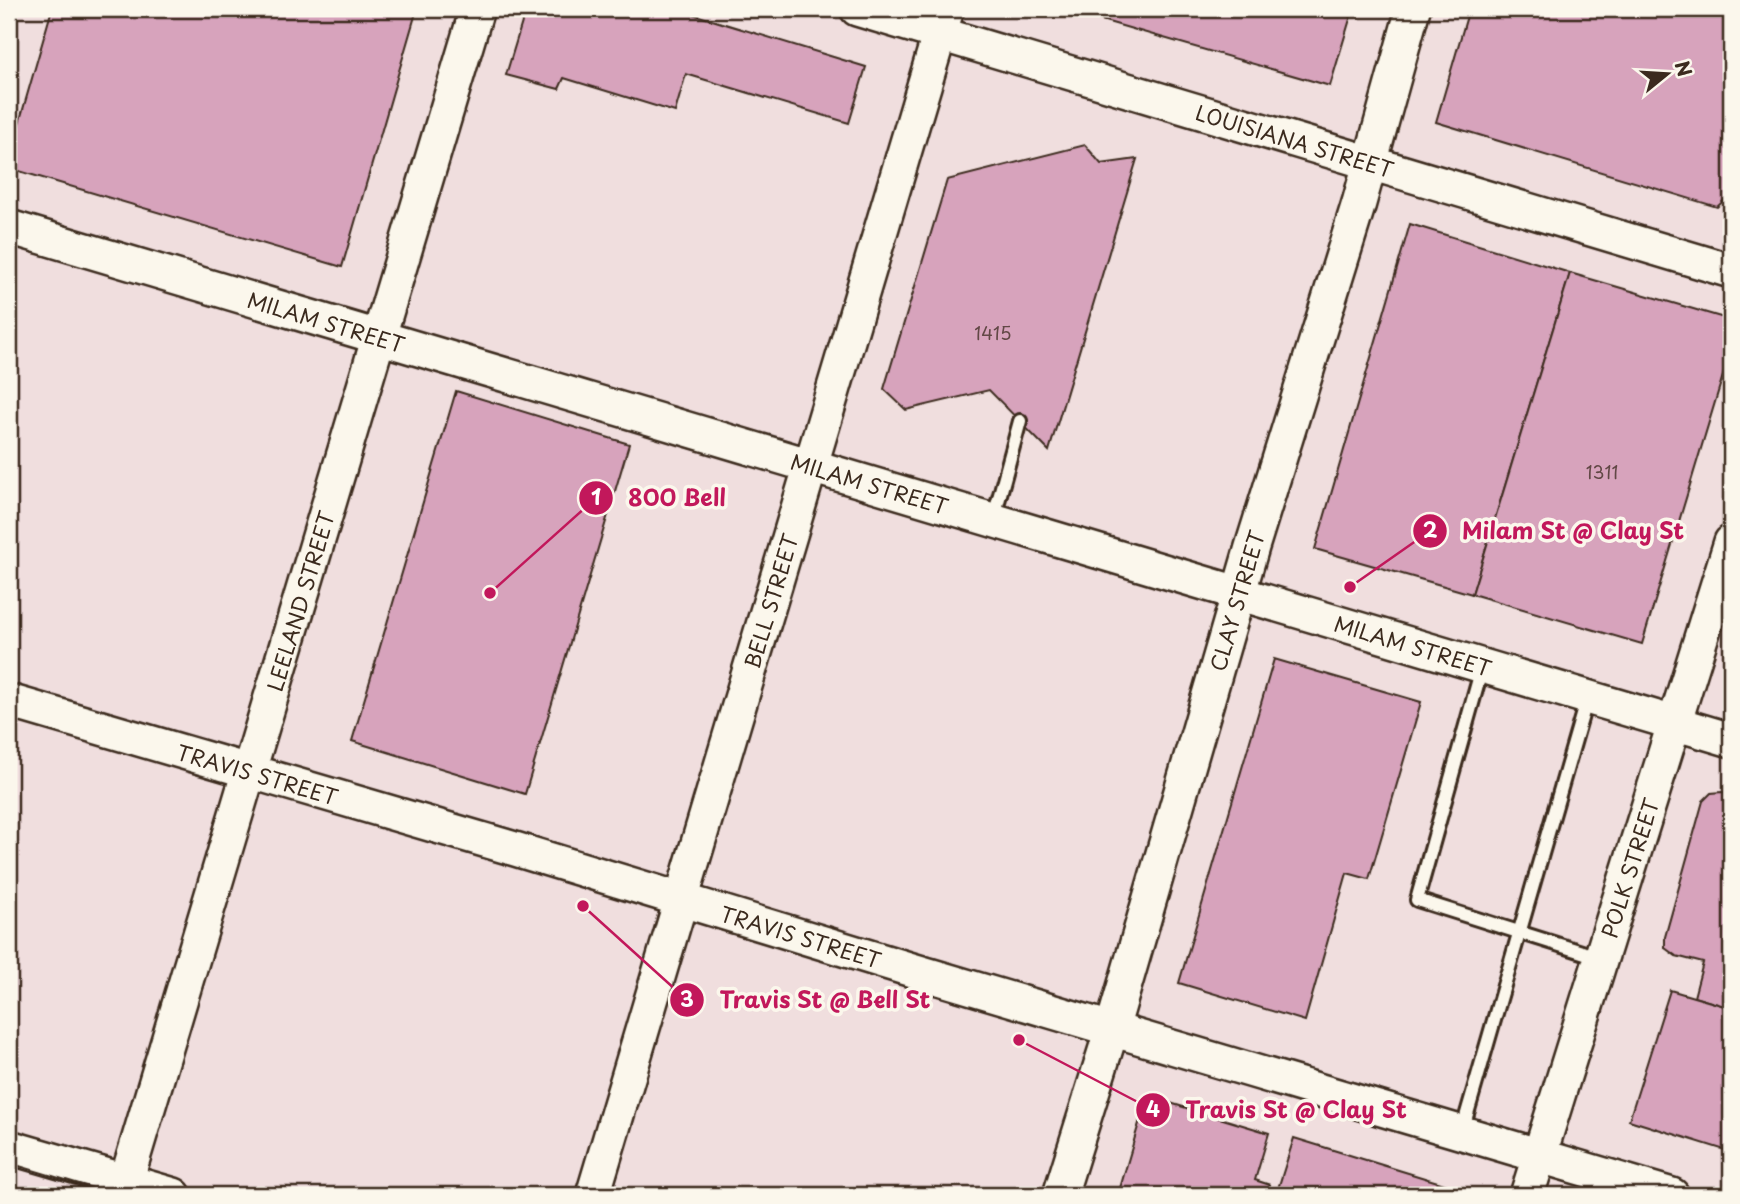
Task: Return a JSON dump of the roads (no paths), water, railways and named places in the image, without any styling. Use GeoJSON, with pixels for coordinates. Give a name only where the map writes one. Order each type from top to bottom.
{"type":"FeatureCollection","features":[{"type":"Feature","properties":{"kind":"main road","name":"LEELAND STREET"},"geometry":{"type":"LineString","coordinates":[[124,1188],[477,9]]}},
{"type":"Feature","properties":{"kind":"main road","name":"LOUISIANA STREET"},"geometry":{"type":"LineString","coordinates":[[857,9],[943,21],[1370,163],[1731,271]]}},
{"type":"Feature","properties":{"kind":"main road","name":"CLAY STREET"},"geometry":{"type":"LineString","coordinates":[[1060,1195],[1370,163],[1413,9]]}},
{"type":"Feature","properties":{"kind":"main road","name":"BELL STREET"},"geometry":{"type":"LineString","coordinates":[[593,1195],[943,21]]}},
{"type":"Feature","properties":{"kind":"main road","name":"MILAM STREET"},"geometry":{"type":"LineString","coordinates":[[9,227],[1731,740]]}},
{"type":"Feature","properties":{"kind":"main road","name":"POLK STREET"},"geometry":{"type":"LineString","coordinates":[[1527,1195],[1731,542]]}},
{"type":"Feature","properties":{"kind":"main road","name":"TRAVIS STREET"},"geometry":{"type":"LineString","coordinates":[[9,701],[1672,1195]]}},
{"type":"Feature","properties":{"kind":"main road"},"geometry":{"type":"LineString","coordinates":[[9,1147],[124,1188],[174,1195]]}},
{"type":"Feature","properties":{"kind":"lane"},"geometry":{"type":"LineString","coordinates":[[993,520],[1020,421]]}},
{"type":"Feature","properties":{"kind":"lane"},"geometry":{"type":"LineString","coordinates":[[1482,666],[1417,900],[1601,958]]}},
{"type":"Feature","properties":{"kind":"lane"},"geometry":{"type":"LineString","coordinates":[[1462,1133],[1587,697]]}},
{"type":"Feature","properties":{"kind":"tram line"},"geometry":{"type":"LineString","coordinates":[[9,1163],[116,1195]]}},
{"type":"Feature","properties":{"kind":"tram line"},"geometry":{"type":"LineString","coordinates":[[9,1193],[18,1195]]}},
{"type":"Feature","properties":{"kind":"place","name":"Milam St @ Clay St"},"geometry":{"type":"Point","coordinates":[1350,587]}},
{"type":"Feature","properties":{"kind":"place","name":"800 Bell"},"geometry":{"type":"Point","coordinates":[490,593]}},
{"type":"Feature","properties":{"kind":"place","name":"Travis St @ Bell St"},"geometry":{"type":"Point","coordinates":[583,906]}},
{"type":"Feature","properties":{"kind":"place","name":"Travis St @ Clay St"},"geometry":{"type":"Point","coordinates":[1019,1040]}}]}
